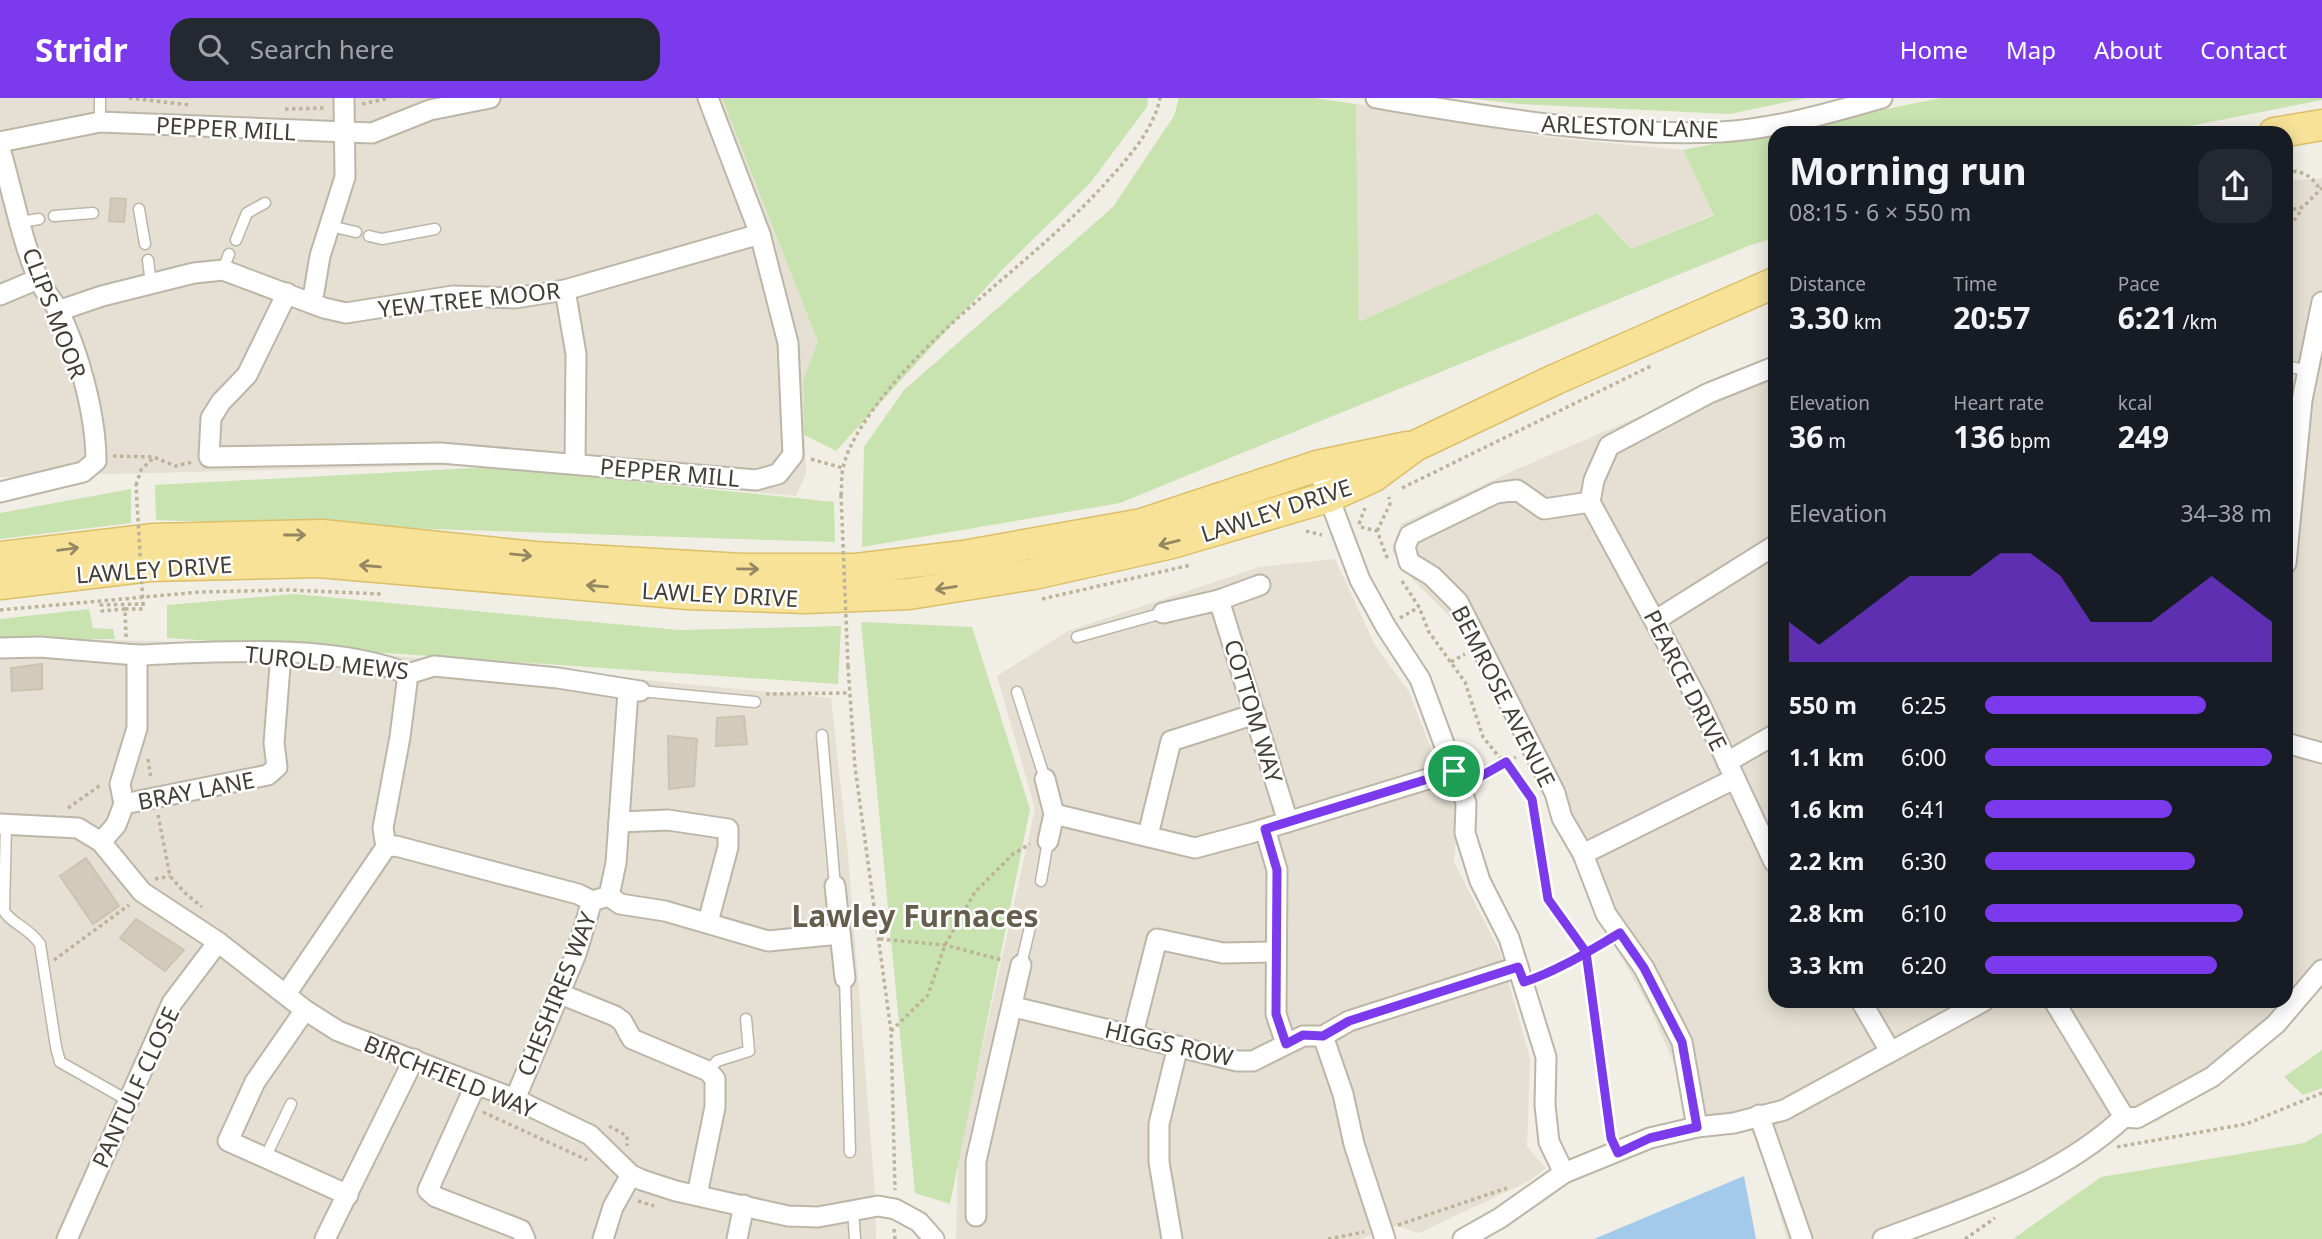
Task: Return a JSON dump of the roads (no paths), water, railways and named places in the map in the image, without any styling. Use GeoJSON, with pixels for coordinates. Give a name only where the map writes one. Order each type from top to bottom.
{"type":"FeatureCollection","features":[{"type":"Feature","properties":{"kind":"main road"},"geometry":{"type":"LineString","coordinates":[[2293,130],[2322,125]]}},
{"type":"Feature","properties":{"kind":"main road"},"geometry":{"type":"LineString","coordinates":[[2293,150],[2322,145]]}},
{"type":"Feature","properties":{"kind":"main road","name":"LAWLEY DRIVE"},"geometry":{"type":"LineString","coordinates":[[0,584],[150,566],[318,562],[688,594],[805,598],[909,594],[1034,574],[1171,543],[1328,497],[1373,477],[1415,446],[1556,379],[1768,286]]}},
{"type":"Feature","properties":{"kind":"main road","name":"LAWLEY DRIVE"},"geometry":{"type":"LineString","coordinates":[[0,557],[154,539],[322,535],[535,556],[742,569],[856,569],[963,556],[1142,524],[1317,466],[1415,446]]}},
{"type":"Feature","properties":{"kind":"street","name":"PEPPER MILL"},"geometry":{"type":"LineString","coordinates":[[0,142],[100,122],[372,134],[430,110],[489,98]]}},
{"type":"Feature","properties":{"kind":"street"},"geometry":{"type":"LineString","coordinates":[[708,98],[760,234]]}},
{"type":"Feature","properties":{"kind":"street","name":"ARLESTON LANE"},"geometry":{"type":"LineString","coordinates":[[1377,98],[1505,120],[1623,131],[1722,132],[1812,118],[1882,98]]}},
{"type":"Feature","properties":{"kind":"street"},"geometry":{"type":"LineString","coordinates":[[310,302],[345,177],[344,103]]}},
{"type":"Feature","properties":{"kind":"street","name":"CLIPS MOOR"},"geometry":{"type":"LineString","coordinates":[[0,149],[30,220],[38,279],[58,311],[84,385],[95,431],[96,461],[83,472],[0,492]]}},
{"type":"Feature","properties":{"kind":"street","name":"PEPPER MILL"},"geometry":{"type":"LineString","coordinates":[[287,293],[247,375],[221,402],[211,418],[209,457],[441,453],[755,480],[778,474],[793,455],[788,343],[760,234]]}},
{"type":"Feature","properties":{"kind":"street","name":"YEW TREE MOOR"},"geometry":{"type":"LineString","coordinates":[[58,311],[226,262],[287,293],[346,313],[453,296],[515,298],[565,290],[760,234]]}},
{"type":"Feature","properties":{"kind":"street"},"geometry":{"type":"LineString","coordinates":[[0,295],[38,279]]}},
{"type":"Feature","properties":{"kind":"street"},"geometry":{"type":"LineString","coordinates":[[565,290],[576,354],[575,463]]}},
{"type":"Feature","properties":{"kind":"street"},"geometry":{"type":"LineString","coordinates":[[2293,492],[2302,400],[2315,361],[2322,302]]}},
{"type":"Feature","properties":{"kind":"street"},"geometry":{"type":"LineString","coordinates":[[1590,502],[1594,480],[1609,446],[1709,393],[1768,369]]}},
{"type":"Feature","properties":{"kind":"street"},"geometry":{"type":"LineString","coordinates":[[1317,466],[1360,580],[1386,627],[1420,679],[1466,803],[1465,833],[1480,881],[1510,938],[1546,1057],[1545,1105],[1549,1142],[1564,1173]]}},
{"type":"Feature","properties":{"kind":"street","name":"BEMROSE AVENUE"},"geometry":{"type":"LineString","coordinates":[[1590,502],[1544,509],[1517,491],[1496,493],[1410,535],[1405,547],[1409,562],[1433,576],[1458,602],[1555,793],[1562,818],[1583,854],[1606,914],[1644,968],[1682,1042],[1697,1127]]}},
{"type":"Feature","properties":{"kind":"street","name":"PEARCE DRIVE"},"geometry":{"type":"LineString","coordinates":[[1590,502],[1656,621],[1768,849]]}},
{"type":"Feature","properties":{"kind":"street"},"geometry":{"type":"LineString","coordinates":[[1656,621],[1768,551]]}},
{"type":"Feature","properties":{"kind":"street"},"geometry":{"type":"LineString","coordinates":[[1163,613],[1219,600],[1261,585]]}},
{"type":"Feature","properties":{"kind":"street","name":"COTTOM WAY"},"geometry":{"type":"LineString","coordinates":[[1219,600],[1288,822]]}},
{"type":"Feature","properties":{"kind":"street","name":"TUROLD MEWS"},"geometry":{"type":"LineString","coordinates":[[0,648],[40,647],[137,655],[281,653],[386,665],[408,674],[434,666],[558,678],[634,691]]}},
{"type":"Feature","properties":{"kind":"street","name":"BRAY LANE"},"geometry":{"type":"LineString","coordinates":[[124,804],[268,775],[277,766],[274,743],[281,653]]}},
{"type":"Feature","properties":{"kind":"street"},"geometry":{"type":"LineString","coordinates":[[100,842],[116,825],[124,804],[120,784],[137,728],[137,655]]}},
{"type":"Feature","properties":{"kind":"street"},"geometry":{"type":"LineString","coordinates":[[286,994],[386,847],[383,828],[400,737],[408,674]]}},
{"type":"Feature","properties":{"kind":"street","name":"CHESHIRES WAY"},"geometry":{"type":"LineString","coordinates":[[515,1099],[558,993],[616,863],[634,691]]}},
{"type":"Feature","properties":{"kind":"street"},"geometry":{"type":"LineString","coordinates":[[1148,835],[1171,741],[1255,714]]}},
{"type":"Feature","properties":{"kind":"street"},"geometry":{"type":"LineString","coordinates":[[1583,854],[1731,770],[1768,740]]}},
{"type":"Feature","properties":{"kind":"street"},"geometry":{"type":"LineString","coordinates":[[2293,745],[2322,753]]}},
{"type":"Feature","properties":{"kind":"street"},"geometry":{"type":"LineString","coordinates":[[1045,779],[1051,829],[1148,835],[1195,848],[1457,779]]}},
{"type":"Feature","properties":{"kind":"street"},"geometry":{"type":"LineString","coordinates":[[619,822],[668,820],[728,829],[728,847],[708,922]]}},
{"type":"Feature","properties":{"kind":"street","name":"BIRCHFIELD WAY"},"geometry":{"type":"LineString","coordinates":[[3,824],[78,828],[100,842],[142,892],[218,942],[305,1010],[338,1031],[515,1099],[590,1135],[631,1175],[697,1195],[788,1216],[818,1217],[878,1206],[895,1209],[919,1222],[934,1239]]}},
{"type":"Feature","properties":{"kind":"street"},"geometry":{"type":"LineString","coordinates":[[1265,829],[1277,870],[1276,1014],[1286,1044]]}},
{"type":"Feature","properties":{"kind":"street"},"geometry":{"type":"LineString","coordinates":[[386,847],[396,846],[578,894],[708,922],[768,941],[840,934]]}},
{"type":"Feature","properties":{"kind":"street"},"geometry":{"type":"LineString","coordinates":[[835,886],[845,978]]}},
{"type":"Feature","properties":{"kind":"street"},"geometry":{"type":"LineString","coordinates":[[1133,1034],[1157,939],[1223,953],[1275,952]]}},
{"type":"Feature","properties":{"kind":"street","name":"PANTULF CLOSE"},"geometry":{"type":"LineString","coordinates":[[67,1239],[172,1003],[218,942]]}},
{"type":"Feature","properties":{"kind":"street"},"geometry":{"type":"LineString","coordinates":[[976,1216],[976,1161],[1014,1007],[1021,965]]}},
{"type":"Feature","properties":{"kind":"street"},"geometry":{"type":"LineString","coordinates":[[2293,1004],[2322,970]]}},
{"type":"Feature","properties":{"kind":"street","name":"HIGGS ROW"},"geometry":{"type":"LineString","coordinates":[[1014,1007],[1237,1060],[1253,1060],[1303,1035],[1323,1036],[1349,1021],[1521,975]]}},
{"type":"Feature","properties":{"kind":"street"},"geometry":{"type":"LineString","coordinates":[[558,993],[615,1016],[622,1021],[632,1039],[708,1071],[715,1079],[715,1107],[697,1195]]}},
{"type":"Feature","properties":{"kind":"street"},"geometry":{"type":"LineString","coordinates":[[1865,1008],[1890,1051]]}},
{"type":"Feature","properties":{"kind":"street"},"geometry":{"type":"LineString","coordinates":[[1463,1239],[1500,1218],[1564,1173],[1650,1138],[1697,1127],[1734,1123],[1784,1110],[1971,1008]]}},
{"type":"Feature","properties":{"kind":"street"},"geometry":{"type":"LineString","coordinates":[[2058,1008],[2123,1117]]}},
{"type":"Feature","properties":{"kind":"street"},"geometry":{"type":"LineString","coordinates":[[1883,1239],[2006,1193],[2085,1147],[2123,1117],[2137,1118],[2212,1077],[2276,1024],[2290,1008]]}},
{"type":"Feature","properties":{"kind":"street"},"geometry":{"type":"LineString","coordinates":[[305,1010],[255,1082],[228,1141],[348,1195]]}},
{"type":"Feature","properties":{"kind":"street"},"geometry":{"type":"LineString","coordinates":[[1323,1036],[1343,1094],[1369,1193],[1384,1234]]}},
{"type":"Feature","properties":{"kind":"street"},"geometry":{"type":"LineString","coordinates":[[1172,1239],[1159,1162],[1159,1124],[1178,1046]]}},
{"type":"Feature","properties":{"kind":"street"},"geometry":{"type":"LineString","coordinates":[[325,1239],[414,1059]]}},
{"type":"Feature","properties":{"kind":"street"},"geometry":{"type":"LineString","coordinates":[[476,1084],[428,1190],[436,1196],[521,1230],[525,1239]]}},
{"type":"Feature","properties":{"kind":"street"},"geometry":{"type":"LineString","coordinates":[[1759,1115],[1802,1239]]}},
{"type":"Feature","properties":{"kind":"street"},"geometry":{"type":"LineString","coordinates":[[603,1239],[613,1207],[631,1175]]}},
{"type":"Feature","properties":{"kind":"street"},"geometry":{"type":"LineString","coordinates":[[737,1239],[744,1205]]}},
{"type":"Feature","properties":{"kind":"lane"},"geometry":{"type":"LineString","coordinates":[[100,98],[100,122]]}},
{"type":"Feature","properties":{"kind":"lane"},"geometry":{"type":"LineString","coordinates":[[236,240],[247,214],[265,204]]}},
{"type":"Feature","properties":{"kind":"lane"},"geometry":{"type":"LineString","coordinates":[[139,209],[145,244]]}},
{"type":"Feature","properties":{"kind":"lane"},"geometry":{"type":"LineString","coordinates":[[54,216],[93,213]]}},
{"type":"Feature","properties":{"kind":"lane"},"geometry":{"type":"LineString","coordinates":[[330,226],[356,232]]}},
{"type":"Feature","properties":{"kind":"lane"},"geometry":{"type":"LineString","coordinates":[[369,236],[382,239],[435,229]]}},
{"type":"Feature","properties":{"kind":"lane"},"geometry":{"type":"LineString","coordinates":[[148,260],[151,284]]}},
{"type":"Feature","properties":{"kind":"lane"},"geometry":{"type":"LineString","coordinates":[[2293,365],[2315,361]]}},
{"type":"Feature","properties":{"kind":"lane"},"geometry":{"type":"LineString","coordinates":[[1077,637],[1163,613]]}},
{"type":"Feature","properties":{"kind":"lane"},"geometry":{"type":"LineString","coordinates":[[634,691],[755,702]]}},
{"type":"Feature","properties":{"kind":"lane"},"geometry":{"type":"LineString","coordinates":[[1017,692],[1045,779]]}},
{"type":"Feature","properties":{"kind":"lane"},"geometry":{"type":"LineString","coordinates":[[822,735],[835,886]]}},
{"type":"Feature","properties":{"kind":"lane"},"geometry":{"type":"LineString","coordinates":[[3,824],[4,911],[8,918],[30,931],[40,944],[55,1048],[60,1062],[127,1100]]}},
{"type":"Feature","properties":{"kind":"lane"},"geometry":{"type":"LineString","coordinates":[[1041,881],[1051,829]]}},
{"type":"Feature","properties":{"kind":"lane"},"geometry":{"type":"LineString","coordinates":[[1021,965],[1031,923]]}},
{"type":"Feature","properties":{"kind":"lane"},"geometry":{"type":"LineString","coordinates":[[845,978],[850,1153]]}},
{"type":"Feature","properties":{"kind":"lane"},"geometry":{"type":"LineString","coordinates":[[708,1071],[717,1061],[749,1051],[746,1019]]}},
{"type":"Feature","properties":{"kind":"lane"},"geometry":{"type":"LineString","coordinates":[[265,1158],[291,1104]]}},
{"type":"Feature","properties":{"kind":"lane"},"geometry":{"type":"LineString","coordinates":[[853,1209],[855,1239]]}},
{"type":"Feature","properties":{"kind":"water"},"geometry":{"type":"Polygon","coordinates":[[[1744,1176],[1756,1239],[1594,1239],[1744,1176]]]}},
{"type":"Feature","properties":{"kind":"district","name":"Lawley Furnaces"},"geometry":{"type":"Point","coordinates":[915,915]}}]}
